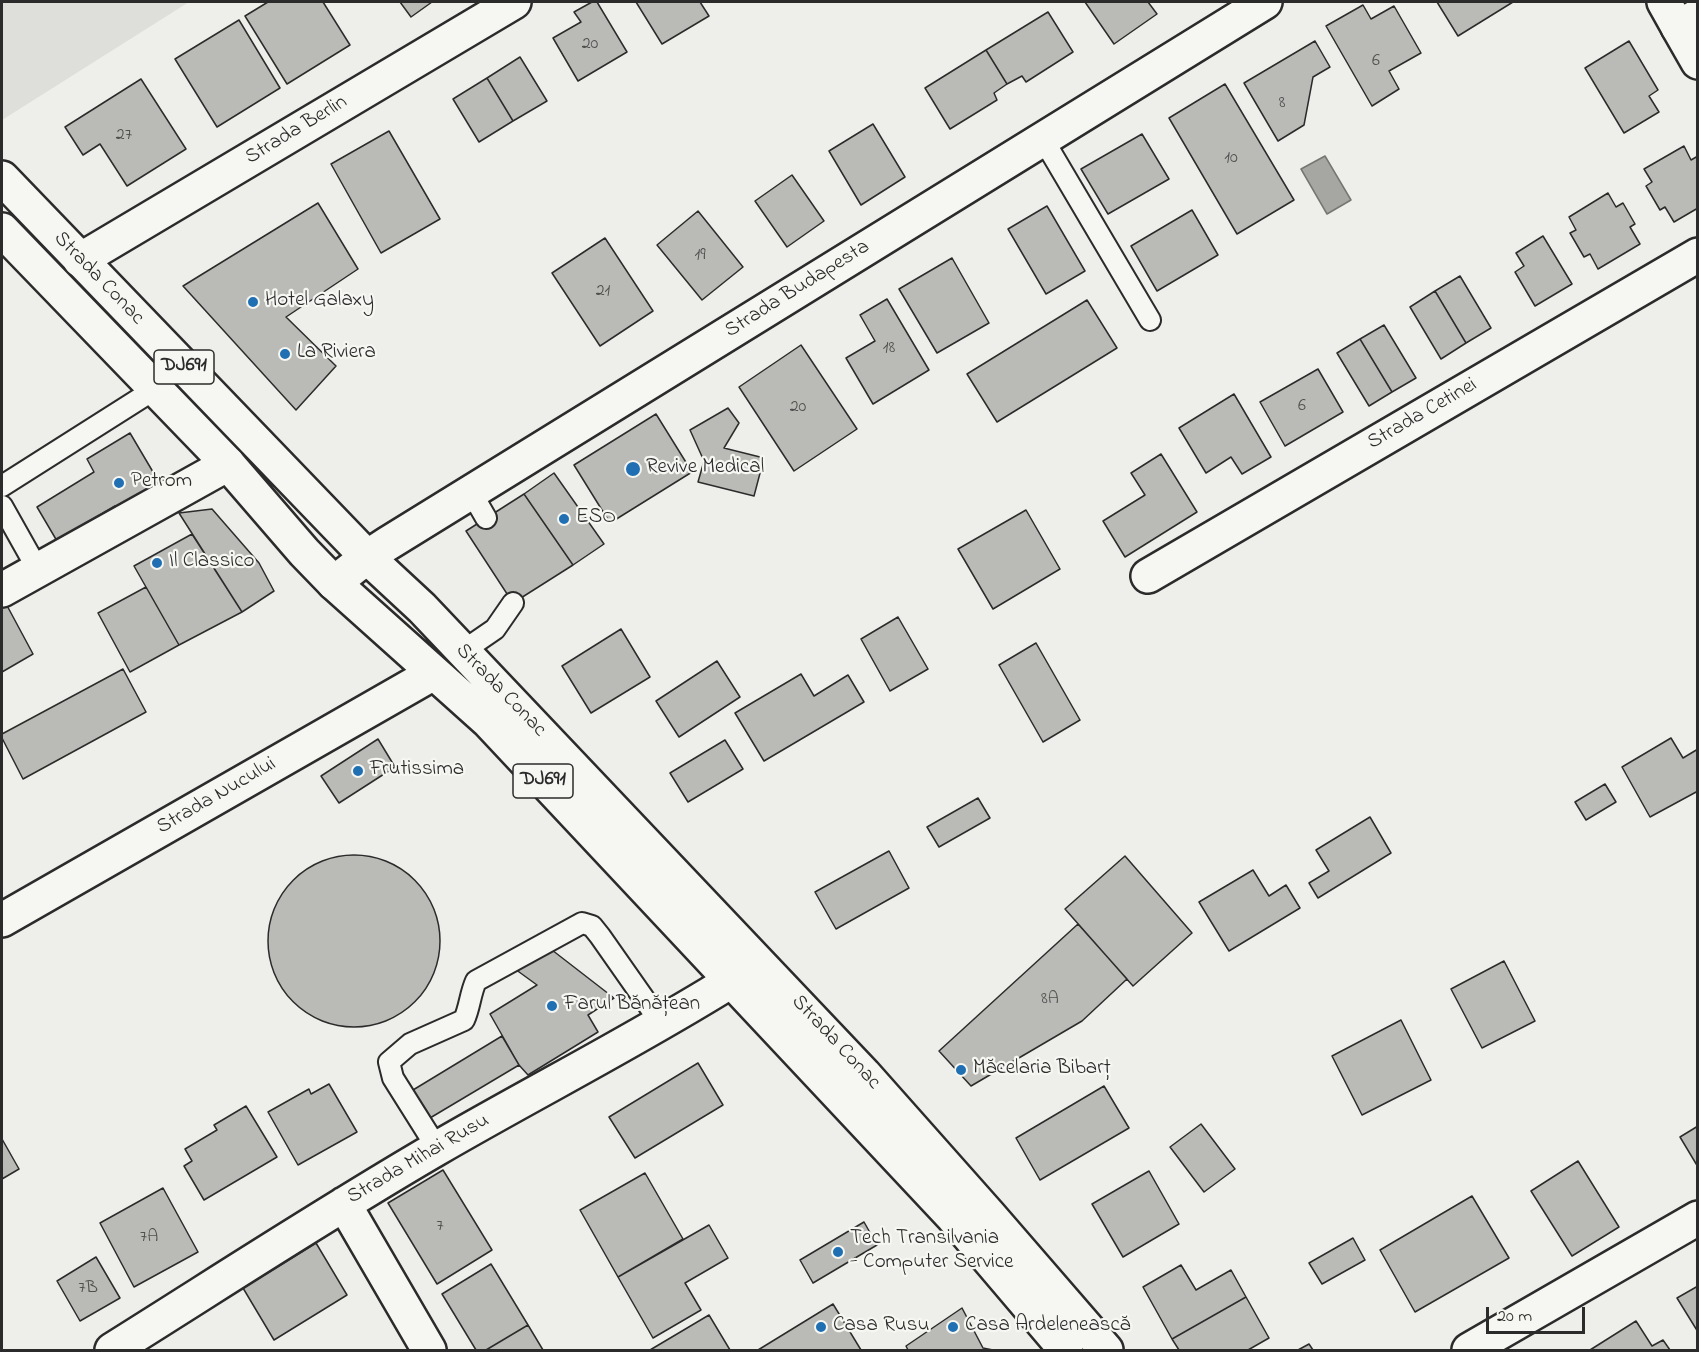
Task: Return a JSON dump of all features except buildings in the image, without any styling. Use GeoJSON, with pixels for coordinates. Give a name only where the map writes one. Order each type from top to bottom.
{"type":"FeatureCollection","features":[{"type":"Feature","properties":{"kind":"street","name":"Strada Berlin"},"geometry":{"type":"LineString","coordinates":[[80,260],[514,2]]}},
{"type":"Feature","properties":{"kind":"street","name":"Strada Budapesta"},"geometry":{"type":"LineString","coordinates":[[334,583],[367,556],[478,505],[1042,139],[1265,2]]}},
{"type":"Feature","properties":{"kind":"street"},"geometry":{"type":"LineString","coordinates":[[1680,15],[1698,62]]}},
{"type":"Feature","properties":{"kind":"street","name":"Strada Conac"},"geometry":{"type":"LineString","coordinates":[[2,177],[367,556],[422,608],[864,1074],[1106,1350]]}},
{"type":"Feature","properties":{"kind":"street","name":"Strada Conac"},"geometry":{"type":"LineString","coordinates":[[2,230],[228,464],[334,583],[432,674],[488,721],[953,1216],[1066,1350]]}},
{"type":"Feature","properties":{"kind":"street","name":"Strada Cetinei"},"geometry":{"type":"LineString","coordinates":[[1148,576],[1698,255]]}},
{"type":"Feature","properties":{"kind":"street"},"geometry":{"type":"LineString","coordinates":[[2,590],[228,464]]}},
{"type":"Feature","properties":{"kind":"street","name":"Strada Nucului"},"geometry":{"type":"LineString","coordinates":[[2,920],[432,674]]}},
{"type":"Feature","properties":{"kind":"street","name":"Strada Mihai Rusu"},"geometry":{"type":"LineString","coordinates":[[112,1350],[437,1148],[661,1023],[731,981]]}},
{"type":"Feature","properties":{"kind":"street"},"geometry":{"type":"LineString","coordinates":[[344,1204],[429,1350]]}},
{"type":"Feature","properties":{"kind":"street"},"geometry":{"type":"LineString","coordinates":[[1469,1350],[1698,1218]]}},
{"type":"Feature","properties":{"kind":"lane"},"geometry":{"type":"LineString","coordinates":[[1042,139],[1150,320]]}},
{"type":"Feature","properties":{"kind":"lane"},"geometry":{"type":"LineString","coordinates":[[2,486],[155,390]]}},
{"type":"Feature","properties":{"kind":"lane"},"geometry":{"type":"LineString","coordinates":[[2,506],[39,570]]}},
{"type":"Feature","properties":{"kind":"lane"},"geometry":{"type":"LineString","coordinates":[[463,651],[495,629],[513,603]]}},
{"type":"Feature","properties":{"kind":"lane"},"geometry":{"type":"LineString","coordinates":[[437,1148],[393,1078],[389,1062],[410,1044],[464,1020],[470,1008],[470,996],[476,981],[582,923],[592,926],[600,936],[661,1023]]}},
{"type":"Feature","properties":{"kind":"shaded area"},"geometry":{"type":"Polygon","coordinates":[[[2,2],[189,2],[2,120],[2,2]]]}},
{"type":"Feature","properties":{"kind":"shaded area"},"geometry":{"type":"Polygon","coordinates":[[[1325,156],[1351,200],[1327,214],[1301,169],[1325,156]]]}},
{"type":"Feature","properties":{"kind":"place","name":"Hotel Galaxy"},"geometry":{"type":"Point","coordinates":[253,302]}},
{"type":"Feature","properties":{"kind":"place","name":"La Riviera"},"geometry":{"type":"Point","coordinates":[285,354]}},
{"type":"Feature","properties":{"kind":"place","name":"Revive Medical"},"geometry":{"type":"Point","coordinates":[633,469]}},
{"type":"Feature","properties":{"kind":"place","name":"Petrom"},"geometry":{"type":"Point","coordinates":[119,483]}},
{"type":"Feature","properties":{"kind":"place","name":"ESO"},"geometry":{"type":"Point","coordinates":[564,519]}},
{"type":"Feature","properties":{"kind":"place","name":"Il Classico"},"geometry":{"type":"Point","coordinates":[157,563]}},
{"type":"Feature","properties":{"kind":"place","name":"Frutissima"},"geometry":{"type":"Point","coordinates":[358,771]}},
{"type":"Feature","properties":{"kind":"place","name":"Farul Bănățean"},"geometry":{"type":"Point","coordinates":[552,1006]}},
{"type":"Feature","properties":{"kind":"place","name":"Măcelaria Bibarț"},"geometry":{"type":"Point","coordinates":[961,1070]}},
{"type":"Feature","properties":{"kind":"place","name":"Tech Transilvania - Computer Service"},"geometry":{"type":"Point","coordinates":[838,1252]}},
{"type":"Feature","properties":{"kind":"place","name":"Casa Rusu"},"geometry":{"type":"Point","coordinates":[821,1327]}},
{"type":"Feature","properties":{"kind":"place","name":"Casa Ardelenească"},"geometry":{"type":"Point","coordinates":[953,1327]}}]}
